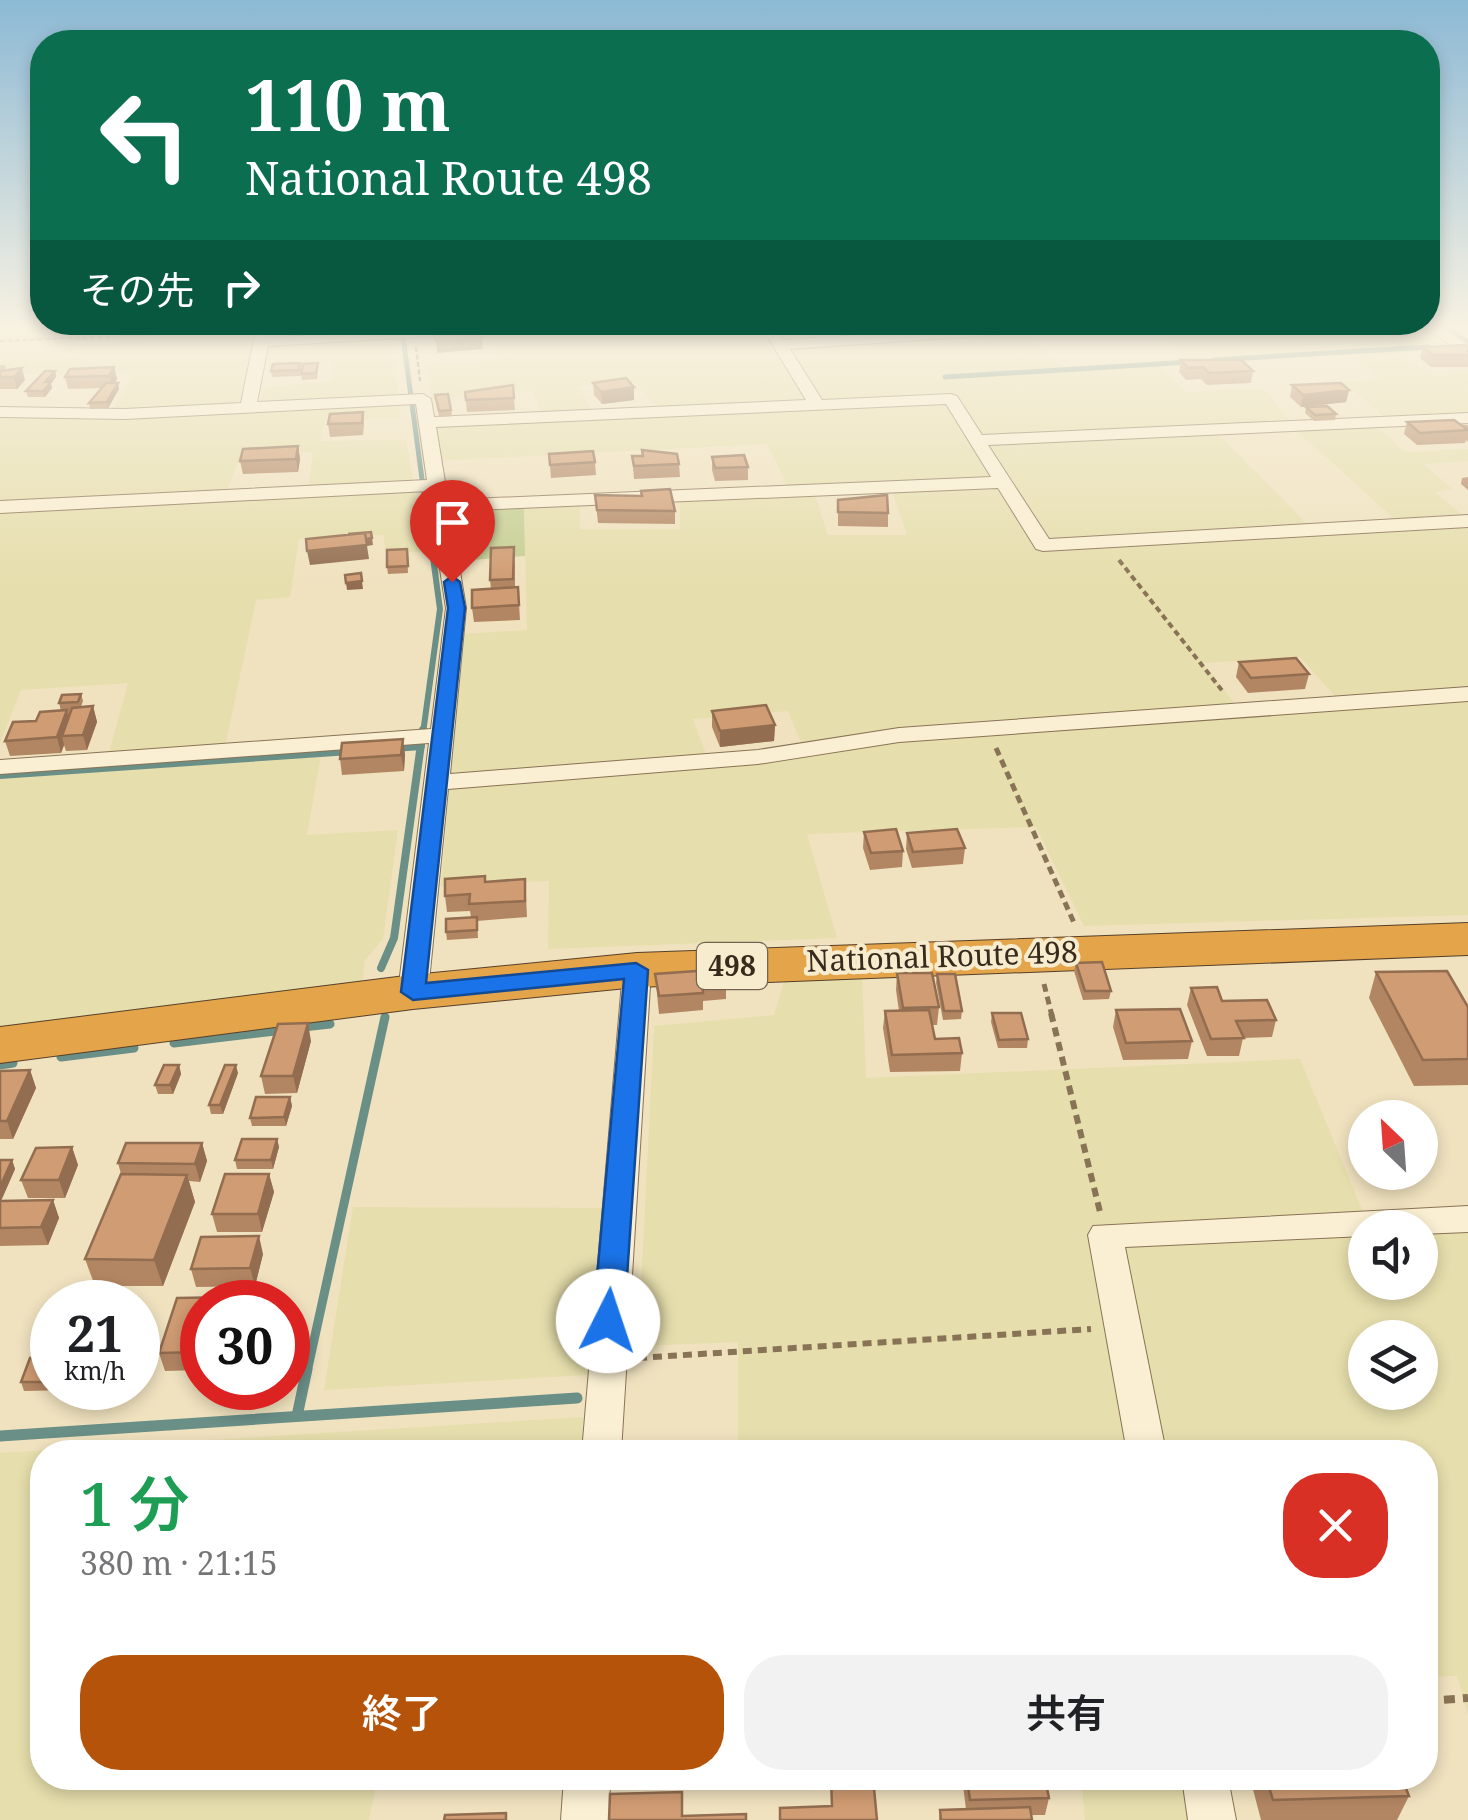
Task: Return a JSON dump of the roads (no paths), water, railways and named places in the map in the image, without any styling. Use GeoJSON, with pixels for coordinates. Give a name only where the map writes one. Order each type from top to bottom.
{"type":"FeatureCollection","features":[{"type":"Feature","properties":{"kind":"highway","name":"National Route 498"},"geometry":{"type":"LineString","coordinates":[[0,1045],[413,992],[636,970],[1468,938]]}},
{"type":"Feature","properties":{"kind":"street"},"geometry":{"type":"LineString","coordinates":[[413,992],[456,608],[426,414]]}},
{"type":"Feature","properties":{"kind":"street"},"geometry":{"type":"LineString","coordinates":[[428,422],[612,414]]}},
{"type":"Feature","properties":{"kind":"street"},"geometry":{"type":"LineString","coordinates":[[961,414],[1043,545],[1468,521]]}},
{"type":"Feature","properties":{"kind":"street"},"geometry":{"type":"LineString","coordinates":[[978,440],[1468,418]]}},
{"type":"Feature","properties":{"kind":"street"},"geometry":{"type":"LineString","coordinates":[[0,507],[412,486],[439,495],[1004,482]]}},
{"type":"Feature","properties":{"kind":"street"},"geometry":{"type":"LineString","coordinates":[[436,782],[758,757],[899,736],[1468,694]]}},
{"type":"Feature","properties":{"kind":"street"},"geometry":{"type":"LineString","coordinates":[[0,768],[442,735]]}},
{"type":"Feature","properties":{"kind":"street"},"geometry":{"type":"LineString","coordinates":[[602,1440],[636,970]]}},
{"type":"Feature","properties":{"kind":"street"},"geometry":{"type":"LineString","coordinates":[[1144,1440],[1105,1236],[1468,1219]]}},
{"type":"Feature","properties":{"kind":"street"},"geometry":{"type":"LineString","coordinates":[[585,1820],[586,1790]]}},
{"type":"Feature","properties":{"kind":"street"},"geometry":{"type":"LineString","coordinates":[[1207,1790],[1212,1820]]}},
{"type":"Feature","properties":{"kind":"waterway"},"geometry":{"type":"LineString","coordinates":[[413,414],[426,509]]}},
{"type":"Feature","properties":{"kind":"waterway"},"geometry":{"type":"LineString","coordinates":[[423,733],[440,609],[426,506]]}},
{"type":"Feature","properties":{"kind":"waterway"},"geometry":{"type":"LineString","coordinates":[[421,746],[423,730]]}},
{"type":"Feature","properties":{"kind":"waterway"},"geometry":{"type":"LineString","coordinates":[[381,968],[394,938],[421,746]]}},
{"type":"Feature","properties":{"kind":"waterway"},"geometry":{"type":"LineString","coordinates":[[394,748],[421,746]]}},
{"type":"Feature","properties":{"kind":"waterway"},"geometry":{"type":"LineString","coordinates":[[0,775],[350,751]]}},
{"type":"Feature","properties":{"kind":"waterway"},"geometry":{"type":"LineString","coordinates":[[310,1358],[385,1017]]}},
{"type":"Feature","properties":{"kind":"waterway"},"geometry":{"type":"LineString","coordinates":[[303,1027],[330,1024]]}},
{"type":"Feature","properties":{"kind":"waterway"},"geometry":{"type":"LineString","coordinates":[[174,1043],[284,1030]]}},
{"type":"Feature","properties":{"kind":"waterway"},"geometry":{"type":"LineString","coordinates":[[61,1057],[134,1048]]}},
{"type":"Feature","properties":{"kind":"waterway"},"geometry":{"type":"LineString","coordinates":[[0,1065],[13,1063]]}},
{"type":"Feature","properties":{"kind":"waterway"},"geometry":{"type":"LineString","coordinates":[[0,1436],[577,1398]]}},
{"type":"Feature","properties":{"kind":"waterway"},"geometry":{"type":"LineString","coordinates":[[297,1416],[298,1410]]}}]}
